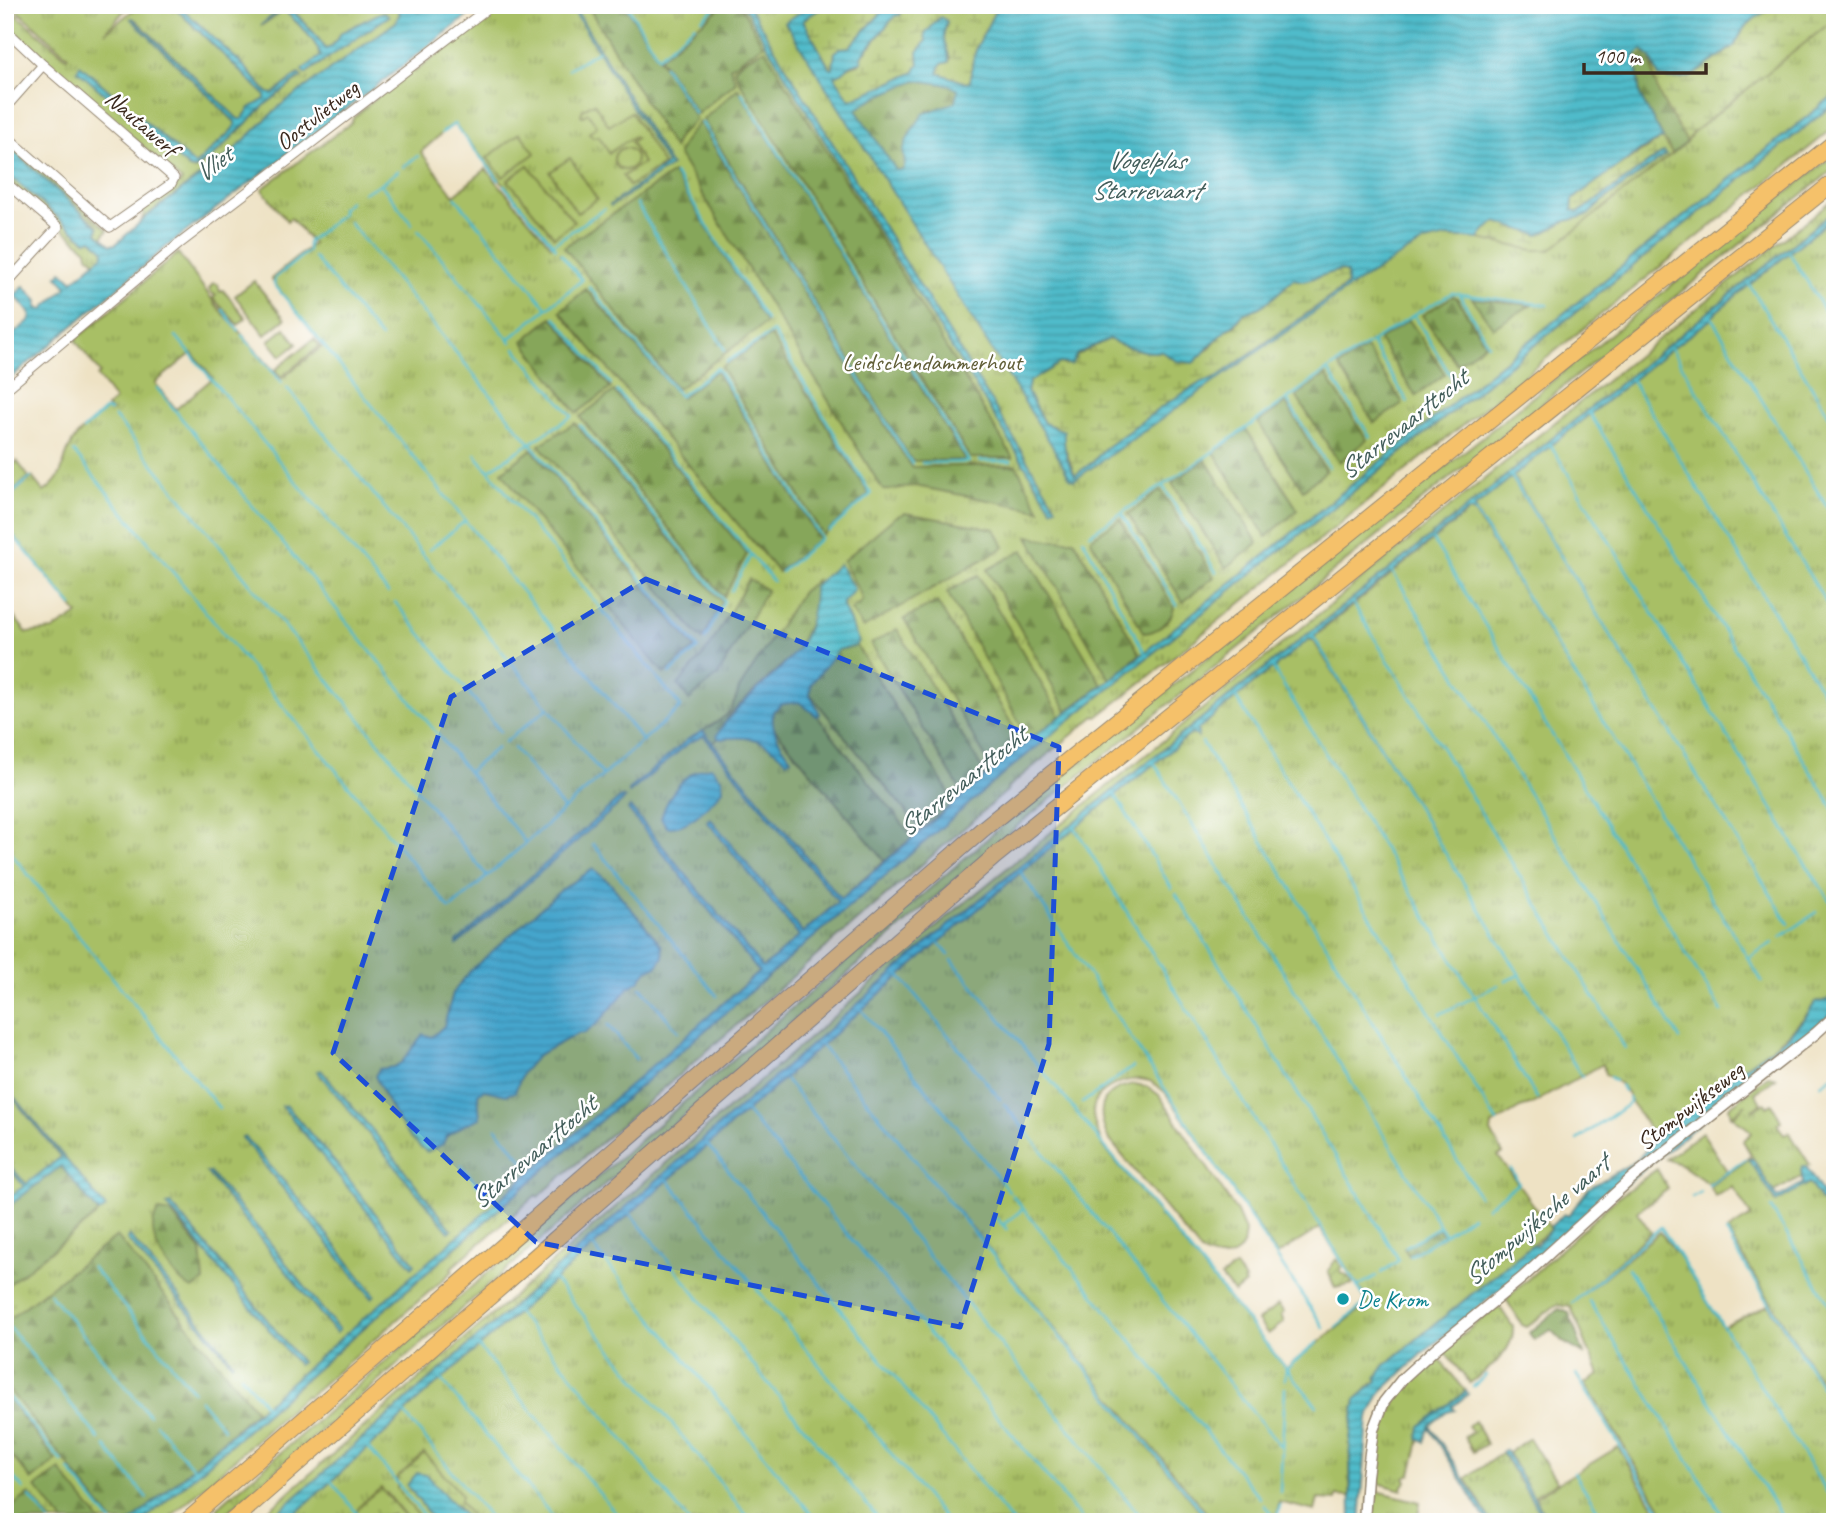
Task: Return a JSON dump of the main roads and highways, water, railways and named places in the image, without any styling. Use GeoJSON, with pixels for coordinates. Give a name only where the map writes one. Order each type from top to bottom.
{"type":"FeatureCollection","features":[{"type":"Feature","properties":{"kind":"highway"},"geometry":{"type":"LineString","coordinates":[[186,1522],[984,828],[1835,142]]}},
{"type":"Feature","properties":{"kind":"highway"},"geometry":{"type":"LineString","coordinates":[[231,1522],[995,856],[1835,181]]}},
{"type":"Feature","properties":{"kind":"water"},"geometry":{"type":"Polygon","coordinates":[[[172,5],[178,5],[244,66],[268,93],[273,94],[299,74],[301,77],[266,104],[214,155],[195,169],[189,168],[77,70],[80,65],[195,165],[232,130],[235,122],[131,19],[238,119],[242,119],[250,108],[265,99],[265,95],[172,5]]]}},
{"type":"Feature","properties":{"kind":"water"},"geometry":{"type":"Polygon","coordinates":[[[279,5],[288,6],[326,49],[331,47],[342,32],[380,13],[385,12],[389,16],[305,74],[302,70],[321,56],[305,31],[284,10],[261,25],[280,9],[279,5]]]}},
{"type":"Feature","properties":{"kind":"water"},"geometry":{"type":"Polygon","coordinates":[[[394,5],[411,5],[419,12],[429,5],[482,5],[166,247],[5,383],[5,341],[29,321],[31,315],[15,295],[24,286],[38,301],[37,308],[43,309],[67,287],[57,276],[62,271],[73,281],[103,255],[104,251],[92,239],[86,241],[5,172],[5,144],[98,227],[97,233],[111,245],[116,244],[151,213],[231,153],[281,105],[396,22],[400,13],[394,5]]]}},
{"type":"Feature","properties":{"kind":"water"},"geometry":{"type":"Polygon","coordinates":[[[570,5],[573,5],[671,166],[611,206],[667,164],[570,5]]]}},
{"type":"Feature","properties":{"kind":"water"},"geometry":{"type":"Polygon","coordinates":[[[743,5],[748,5],[1056,507],[1052,509],[878,230],[743,5]]]}},
{"type":"Feature","properties":{"kind":"water","name":"Vogelplas Starrevaart"},"geometry":{"type":"Polygon","coordinates":[[[812,5],[826,5],[803,20],[830,69],[833,69],[835,52],[849,47],[889,5],[903,5],[900,15],[895,16],[861,56],[862,61],[834,76],[850,100],[915,72],[919,64],[918,52],[926,41],[925,34],[940,17],[947,21],[944,40],[949,62],[941,64],[938,73],[970,82],[977,47],[998,5],[1775,5],[1744,28],[1734,46],[1691,77],[1659,77],[1651,58],[1642,50],[1635,55],[1640,96],[1663,138],[1641,150],[1581,193],[1573,200],[1572,210],[1583,210],[1664,152],[1666,155],[1604,200],[1588,215],[1563,222],[1539,235],[1496,222],[1485,230],[1479,239],[1447,237],[1425,242],[1349,288],[1074,480],[1070,478],[785,22],[812,5]],[[916,80],[870,100],[856,110],[896,170],[903,170],[903,151],[908,137],[923,114],[955,102],[958,90],[949,85],[916,80]],[[1340,270],[1304,281],[1293,279],[1265,304],[1244,313],[1193,363],[1177,361],[1160,351],[1134,349],[1109,339],[1077,354],[1071,365],[1060,363],[1029,382],[1027,392],[1044,423],[1064,431],[1066,454],[1075,475],[1094,461],[1104,449],[1166,404],[1202,382],[1214,379],[1347,286],[1347,273],[1340,270]]]}},
{"type":"Feature","properties":{"kind":"water"},"geometry":{"type":"Polygon","coordinates":[[[1835,94],[1835,103],[1013,766],[624,1100],[142,1522],[131,1522],[759,972],[628,810],[630,807],[763,968],[799,936],[707,821],[710,818],[803,933],[838,902],[704,736],[690,742],[629,793],[629,790],[688,739],[703,731],[841,899],[1029,740],[1110,680],[1835,94]]]}},
{"type":"Feature","properties":{"kind":"water"},"geometry":{"type":"Polygon","coordinates":[[[1835,210],[1835,216],[1717,311],[1710,320],[1475,507],[1476,512],[1468,511],[1318,632],[1313,640],[1309,639],[1198,729],[1198,737],[1192,733],[1019,874],[406,1411],[404,1416],[286,1522],[267,1522],[933,938],[1168,745],[1835,210]]]}},
{"type":"Feature","properties":{"kind":"water"},"geometry":{"type":"Polygon","coordinates":[[[839,564],[854,590],[842,604],[859,642],[855,646],[838,650],[811,684],[810,695],[820,714],[817,716],[799,702],[782,704],[773,711],[774,730],[791,758],[787,761],[770,747],[749,738],[719,739],[717,735],[735,711],[795,652],[810,621],[814,586],[839,564]]]}},
{"type":"Feature","properties":{"kind":"water"},"geometry":{"type":"Polygon","coordinates":[[[712,767],[722,780],[723,790],[691,820],[675,827],[667,827],[661,818],[668,800],[679,784],[694,772],[712,767]]]}},
{"type":"Feature","properties":{"kind":"water"},"geometry":{"type":"Polygon","coordinates":[[[621,797],[625,799],[457,945],[457,942],[621,797]]]}},
{"type":"Feature","properties":{"kind":"water"},"geometry":{"type":"Polygon","coordinates":[[[593,869],[610,883],[662,946],[663,957],[657,966],[628,988],[599,1022],[585,1033],[577,1034],[538,1055],[523,1072],[515,1092],[506,1095],[484,1090],[478,1094],[480,1118],[466,1124],[446,1137],[443,1144],[427,1152],[410,1136],[396,1117],[375,1076],[379,1069],[394,1067],[402,1062],[423,1034],[432,1037],[444,1026],[453,993],[470,971],[561,890],[593,869]]]}},
{"type":"Feature","properties":{"kind":"water"},"geometry":{"type":"Polygon","coordinates":[[[1835,994],[1835,1010],[1818,1025],[1422,1354],[1381,1392],[1368,1418],[1360,1522],[1351,1522],[1350,1439],[1356,1399],[1377,1381],[1376,1378],[1384,1366],[1533,1244],[1536,1245],[1564,1214],[1568,1216],[1589,1188],[1637,1160],[1656,1139],[1735,1074],[1786,1038],[1815,1003],[1827,1000],[1835,994]]]}},
{"type":"Feature","properties":{"kind":"water"},"geometry":{"type":"Polygon","coordinates":[[[321,1070],[452,1230],[449,1232],[317,1071],[321,1070]]]}},
{"type":"Feature","properties":{"kind":"water"},"geometry":{"type":"Polygon","coordinates":[[[5,1085],[106,1208],[99,1213],[61,1166],[5,1209],[5,1200],[24,1186],[5,1160],[26,1184],[61,1157],[5,1085]]]}},
{"type":"Feature","properties":{"kind":"water"},"geometry":{"type":"Polygon","coordinates":[[[286,1105],[415,1264],[412,1267],[282,1106],[286,1105]]]}},
{"type":"Feature","properties":{"kind":"water"},"geometry":{"type":"Polygon","coordinates":[[[245,1137],[299,1199],[375,1295],[372,1298],[242,1138],[245,1137]]]}},
{"type":"Feature","properties":{"kind":"water"},"geometry":{"type":"Polygon","coordinates":[[[1749,1159],[1753,1159],[1777,1198],[1803,1183],[1801,1170],[1806,1166],[1835,1213],[1835,1221],[1809,1183],[1776,1202],[1749,1159]]]}},
{"type":"Feature","properties":{"kind":"water"},"geometry":{"type":"Polygon","coordinates":[[[206,1172],[209,1172],[263,1234],[339,1330],[336,1333],[206,1172]]]}},
{"type":"Feature","properties":{"kind":"water"},"geometry":{"type":"Polygon","coordinates":[[[171,1204],[301,1362],[298,1365],[167,1205],[171,1204]]]}},
{"type":"Feature","properties":{"kind":"water"},"geometry":{"type":"Polygon","coordinates":[[[130,1236],[233,1362],[232,1364],[127,1239],[130,1236]]]}},
{"type":"Feature","properties":{"kind":"water"},"geometry":{"type":"Polygon","coordinates":[[[1466,1391],[1468,1394],[1452,1407],[1455,1410],[1447,1412],[1430,1425],[1491,1522],[1487,1522],[1429,1427],[1424,1442],[1418,1439],[1420,1426],[1466,1391]]]}},
{"type":"Feature","properties":{"kind":"water"},"geometry":{"type":"Polygon","coordinates":[[[1505,1450],[1549,1522],[1546,1522],[1502,1452],[1505,1450]]]}},
{"type":"Feature","properties":{"kind":"water"},"geometry":{"type":"Polygon","coordinates":[[[417,1473],[426,1475],[470,1522],[435,1522],[407,1485],[417,1473]]]}},
{"type":"Feature","properties":{"kind":"waterway"},"geometry":{"type":"LineString","coordinates":[[627,5],[658,57],[695,25]]}},
{"type":"Feature","properties":{"kind":"waterway"},"geometry":{"type":"LineString","coordinates":[[702,19],[718,5]]}},
{"type":"Feature","properties":{"kind":"waterway"},"geometry":{"type":"LineString","coordinates":[[568,69],[598,51]]}},
{"type":"Feature","properties":{"kind":"waterway"},"geometry":{"type":"LineString","coordinates":[[664,66],[695,114]]}},
{"type":"Feature","properties":{"kind":"waterway"},"geometry":{"type":"LineString","coordinates":[[742,93],[969,462],[922,463]]}},
{"type":"Feature","properties":{"kind":"waterway"},"geometry":{"type":"LineString","coordinates":[[702,123],[912,464]]}},
{"type":"Feature","properties":{"kind":"waterway"},"geometry":{"type":"LineString","coordinates":[[442,133],[454,124],[499,180]]}},
{"type":"Feature","properties":{"kind":"waterway"},"geometry":{"type":"LineString","coordinates":[[403,167],[418,156]]}},
{"type":"Feature","properties":{"kind":"waterway"},"geometry":{"type":"LineString","coordinates":[[363,193],[398,171]]}},
{"type":"Feature","properties":{"kind":"waterway"},"geometry":{"type":"LineString","coordinates":[[675,174],[766,320]]}},
{"type":"Feature","properties":{"kind":"waterway"},"geometry":{"type":"LineString","coordinates":[[380,183],[412,224]]}},
{"type":"Feature","properties":{"kind":"waterway"},"geometry":{"type":"LineString","coordinates":[[504,185],[556,248]]}},
{"type":"Feature","properties":{"kind":"waterway"},"geometry":{"type":"LineString","coordinates":[[455,197],[547,308]]}},
{"type":"Feature","properties":{"kind":"waterway"},"geometry":{"type":"LineString","coordinates":[[350,201],[342,208],[342,214],[308,242],[308,251],[275,278],[274,284],[643,741]]}},
{"type":"Feature","properties":{"kind":"waterway"},"geometry":{"type":"LineString","coordinates":[[637,204],[725,350]]}},
{"type":"Feature","properties":{"kind":"waterway"},"geometry":{"type":"LineString","coordinates":[[553,244],[604,209]]}},
{"type":"Feature","properties":{"kind":"waterway"},"geometry":{"type":"LineString","coordinates":[[1828,219],[1835,230]]}},
{"type":"Feature","properties":{"kind":"waterway"},"geometry":{"type":"LineString","coordinates":[[349,222],[698,648],[669,674]]}},
{"type":"Feature","properties":{"kind":"waterway"},"geometry":{"type":"LineString","coordinates":[[418,230],[511,342]]}},
{"type":"Feature","properties":{"kind":"waterway"},"geometry":{"type":"LineString","coordinates":[[1789,252],[1835,327]]}},
{"type":"Feature","properties":{"kind":"waterway"},"geometry":{"type":"LineString","coordinates":[[509,339],[582,280],[561,254]]}},
{"type":"Feature","properties":{"kind":"waterway"},"geometry":{"type":"LineString","coordinates":[[314,257],[381,338]]}},
{"type":"Feature","properties":{"kind":"waterway"},"geometry":{"type":"LineString","coordinates":[[1749,284],[1835,425]]}},
{"type":"Feature","properties":{"kind":"waterway"},"geometry":{"type":"LineString","coordinates":[[589,287],[680,396],[717,368],[821,538],[781,572]]}},
{"type":"Feature","properties":{"kind":"waterway"},"geometry":{"type":"LineString","coordinates":[[1090,534],[1204,458],[1328,370],[1452,293],[1547,305]]}},
{"type":"Feature","properties":{"kind":"waterway"},"geometry":{"type":"LineString","coordinates":[[1459,294],[1488,344]]}},
{"type":"Feature","properties":{"kind":"waterway"},"geometry":{"type":"LineString","coordinates":[[223,310],[238,330]]}},
{"type":"Feature","properties":{"kind":"waterway","name":"Starrevaarttocht"},"geometry":{"type":"LineString","coordinates":[[1414,315],[1452,378]]}},
{"type":"Feature","properties":{"kind":"waterway"},"geometry":{"type":"LineString","coordinates":[[555,317],[611,384]]}},
{"type":"Feature","properties":{"kind":"waterway"},"geometry":{"type":"LineString","coordinates":[[1711,317],[1835,520]]}},
{"type":"Feature","properties":{"kind":"waterway"},"geometry":{"type":"LineString","coordinates":[[726,362],[773,332],[871,494],[829,531]]}},
{"type":"Feature","properties":{"kind":"waterway"},"geometry":{"type":"LineString","coordinates":[[242,335],[282,383]]}},
{"type":"Feature","properties":{"kind":"waterway"},"geometry":{"type":"LineString","coordinates":[[176,336],[388,593]]}},
{"type":"Feature","properties":{"kind":"waterway","name":"Starrevaarttocht"},"geometry":{"type":"LineString","coordinates":[[1371,342],[1408,402]]}},
{"type":"Feature","properties":{"kind":"waterway"},"geometry":{"type":"LineString","coordinates":[[489,470],[572,416],[515,348]]}},
{"type":"Feature","properties":{"kind":"waterway"},"geometry":{"type":"LineString","coordinates":[[1671,348],[1835,617]]}},
{"type":"Feature","properties":{"kind":"waterway","name":"Starrevaarttocht"},"geometry":{"type":"LineString","coordinates":[[1328,370],[1370,437]]}},
{"type":"Feature","properties":{"kind":"waterway"},"geometry":{"type":"LineString","coordinates":[[1630,378],[1835,712]]}},
{"type":"Feature","properties":{"kind":"waterway"},"geometry":{"type":"LineString","coordinates":[[157,388],[525,842]]}},
{"type":"Feature","properties":{"kind":"waterway"},"geometry":{"type":"LineString","coordinates":[[287,388],[603,775]]}},
{"type":"Feature","properties":{"kind":"waterway"},"geometry":{"type":"LineString","coordinates":[[617,391],[751,555]]}},
{"type":"Feature","properties":{"kind":"waterway","name":"Starrevaarttocht"},"geometry":{"type":"LineString","coordinates":[[1287,400],[1329,468]]}},
{"type":"Feature","properties":{"kind":"waterway"},"geometry":{"type":"LineString","coordinates":[[83,430],[105,410],[110,411]]}},
{"type":"Feature","properties":{"kind":"waterway"},"geometry":{"type":"LineString","coordinates":[[1589,412],[1835,811]]}},
{"type":"Feature","properties":{"kind":"waterway"},"geometry":{"type":"LineString","coordinates":[[115,417],[487,876]]}},
{"type":"Feature","properties":{"kind":"waterway"},"geometry":{"type":"LineString","coordinates":[[580,425],[724,601],[705,639]]}},
{"type":"Feature","properties":{"kind":"waterway"},"geometry":{"type":"LineString","coordinates":[[1550,444],[1798,852],[1830,901],[1835,898]]}},
{"type":"Feature","properties":{"kind":"waterway"},"geometry":{"type":"LineString","coordinates":[[74,452],[450,909],[681,707],[475,454]]}},
{"type":"Feature","properties":{"kind":"waterway"},"geometry":{"type":"LineString","coordinates":[[979,461],[1011,461]]}},
{"type":"Feature","properties":{"kind":"waterway"},"geometry":{"type":"LineString","coordinates":[[1510,474],[1789,924]]}},
{"type":"Feature","properties":{"kind":"waterway"},"geometry":{"type":"LineString","coordinates":[[5,500],[31,477]]}},
{"type":"Feature","properties":{"kind":"waterway"},"geometry":{"type":"LineString","coordinates":[[1163,486],[1216,572]]}},
{"type":"Feature","properties":{"kind":"waterway"},"geometry":{"type":"LineString","coordinates":[[1475,512],[1762,981]]}},
{"type":"Feature","properties":{"kind":"waterway"},"geometry":{"type":"LineString","coordinates":[[1122,514],[1177,605]]}},
{"type":"Feature","properties":{"kind":"waterway"},"geometry":{"type":"LineString","coordinates":[[429,550],[465,521]]}},
{"type":"Feature","properties":{"kind":"waterway"},"geometry":{"type":"LineString","coordinates":[[5,526],[72,606]]}},
{"type":"Feature","properties":{"kind":"waterway"},"geometry":{"type":"LineString","coordinates":[[1083,539],[1145,653]]}},
{"type":"Feature","properties":{"kind":"waterway"},"geometry":{"type":"LineString","coordinates":[[1433,540],[1722,1012]]}},
{"type":"Feature","properties":{"kind":"waterway"},"geometry":{"type":"LineString","coordinates":[[731,591],[751,555],[773,581]]}},
{"type":"Feature","properties":{"kind":"waterway"},"geometry":{"type":"LineString","coordinates":[[1392,571],[1680,1039]]}},
{"type":"Feature","properties":{"kind":"waterway"},"geometry":{"type":"LineString","coordinates":[[395,602],[500,731]]}},
{"type":"Feature","properties":{"kind":"waterway"},"geometry":{"type":"LineString","coordinates":[[1353,603],[1625,1048]]}},
{"type":"Feature","properties":{"kind":"waterway"},"geometry":{"type":"LineString","coordinates":[[1314,638],[1582,1077]]}},
{"type":"Feature","properties":{"kind":"waterway"},"geometry":{"type":"LineString","coordinates":[[1273,668],[1537,1098]]}},
{"type":"Feature","properties":{"kind":"waterway"},"geometry":{"type":"LineString","coordinates":[[1235,696],[1497,1122]]}},
{"type":"Feature","properties":{"kind":"waterway"},"geometry":{"type":"LineString","coordinates":[[505,742],[548,708]]}},
{"type":"Feature","properties":{"kind":"waterway"},"geometry":{"type":"LineString","coordinates":[[1202,742],[1479,1196]]}},
{"type":"Feature","properties":{"kind":"waterway"},"geometry":{"type":"LineString","coordinates":[[468,772],[497,748]]}},
{"type":"Feature","properties":{"kind":"waterway"},"geometry":{"type":"LineString","coordinates":[[514,748],[564,809]]}},
{"type":"Feature","properties":{"kind":"waterway"},"geometry":{"type":"LineString","coordinates":[[1153,761],[1445,1234],[1472,1216]]}},
{"type":"Feature","properties":{"kind":"waterway"},"geometry":{"type":"LineString","coordinates":[[1114,793],[1172,889]]}},
{"type":"Feature","properties":{"kind":"waterway"},"geometry":{"type":"LineString","coordinates":[[1074,826],[1367,1302],[1336,1327]]}},
{"type":"Feature","properties":{"kind":"waterway"},"geometry":{"type":"LineString","coordinates":[[593,844],[717,996]]}},
{"type":"Feature","properties":{"kind":"waterway"},"geometry":{"type":"LineString","coordinates":[[5,846],[219,1108]]}},
{"type":"Feature","properties":{"kind":"waterway"},"geometry":{"type":"LineString","coordinates":[[1020,871],[1324,1328]]}},
{"type":"Feature","properties":{"kind":"waterway"},"geometry":{"type":"LineString","coordinates":[[1176,894],[1399,1260],[1381,1273]]}},
{"type":"Feature","properties":{"kind":"waterway"},"geometry":{"type":"LineString","coordinates":[[1781,937],[1817,912]]}},
{"type":"Feature","properties":{"kind":"waterway"},"geometry":{"type":"LineString","coordinates":[[938,942],[949,955]]}},
{"type":"Feature","properties":{"kind":"waterway"},"geometry":{"type":"LineString","coordinates":[[1748,958],[1772,943]]}},
{"type":"Feature","properties":{"kind":"waterway"},"geometry":{"type":"LineString","coordinates":[[952,960],[1317,1406]]}},
{"type":"Feature","properties":{"kind":"waterway"},"geometry":{"type":"LineString","coordinates":[[899,975],[1000,1099]]}},
{"type":"Feature","properties":{"kind":"waterway"},"geometry":{"type":"LineString","coordinates":[[1506,981],[1519,975]]}},
{"type":"Feature","properties":{"kind":"waterway"},"geometry":{"type":"LineString","coordinates":[[1440,1014],[1498,985]]}},
{"type":"Feature","properties":{"kind":"waterway"},"geometry":{"type":"LineString","coordinates":[[641,987],[678,1031]]}},
{"type":"Feature","properties":{"kind":"waterway"},"geometry":{"type":"LineString","coordinates":[[861,1009],[1009,1191]]}},
{"type":"Feature","properties":{"kind":"waterway"},"geometry":{"type":"LineString","coordinates":[[608,1025],[636,1059]]}},
{"type":"Feature","properties":{"kind":"waterway"},"geometry":{"type":"LineString","coordinates":[[821,1045],[1211,1522]]}},
{"type":"Feature","properties":{"kind":"waterway"},"geometry":{"type":"LineString","coordinates":[[1082,1103],[1133,1067]]}},
{"type":"Feature","properties":{"kind":"waterway"},"geometry":{"type":"LineString","coordinates":[[1610,1077],[1615,1081]]}},
{"type":"Feature","properties":{"kind":"waterway"},"geometry":{"type":"LineString","coordinates":[[1821,1084],[1831,1077]]}},
{"type":"Feature","properties":{"kind":"waterway"},"geometry":{"type":"LineString","coordinates":[[785,1079],[1145,1522]]}},
{"type":"Feature","properties":{"kind":"waterway"},"geometry":{"type":"LineString","coordinates":[[1620,1086],[1624,1091]]}},
{"type":"Feature","properties":{"kind":"waterway"},"geometry":{"type":"LineString","coordinates":[[1577,1140],[1627,1105],[1630,1102],[1629,1097]]}},
{"type":"Feature","properties":{"kind":"waterway"},"geometry":{"type":"LineString","coordinates":[[1004,1104],[1281,1447]]}},
{"type":"Feature","properties":{"kind":"waterway"},"geometry":{"type":"LineString","coordinates":[[746,1111],[1084,1522]]}},
{"type":"Feature","properties":{"kind":"waterway","name":"Starrevaarttocht"},"geometry":{"type":"LineString","coordinates":[[496,1128],[526,1164]]}},
{"type":"Feature","properties":{"kind":"waterway"},"geometry":{"type":"LineString","coordinates":[[706,1143],[1012,1522]]}},
{"type":"Feature","properties":{"kind":"waterway"},"geometry":{"type":"LineString","coordinates":[[1709,1185],[1746,1159]]}},
{"type":"Feature","properties":{"kind":"waterway","name":"Starrevaarttocht"},"geometry":{"type":"LineString","coordinates":[[461,1165],[489,1198]]}},
{"type":"Feature","properties":{"kind":"waterway"},"geometry":{"type":"LineString","coordinates":[[1487,1207],[1519,1183],[1511,1169]]}},
{"type":"Feature","properties":{"kind":"waterway"},"geometry":{"type":"LineString","coordinates":[[668,1180],[947,1522]]}},
{"type":"Feature","properties":{"kind":"waterway"},"geometry":{"type":"LineString","coordinates":[[1692,1197],[1701,1192]]}},
{"type":"Feature","properties":{"kind":"waterway"},"geometry":{"type":"LineString","coordinates":[[1012,1195],[1260,1498]]}},
{"type":"Feature","properties":{"kind":"waterway"},"geometry":{"type":"LineString","coordinates":[[1771,1208],[1835,1314]]}},
{"type":"Feature","properties":{"kind":"waterway"},"geometry":{"type":"LineString","coordinates":[[1004,1224],[1023,1209]]}},
{"type":"Feature","properties":{"kind":"waterway"},"geometry":{"type":"LineString","coordinates":[[629,1212],[881,1522]]}},
{"type":"Feature","properties":{"kind":"waterway"},"geometry":{"type":"LineString","coordinates":[[996,1218],[1007,1229]]}},
{"type":"Feature","properties":{"kind":"waterway"},"geometry":{"type":"LineString","coordinates":[[1405,1247],[1440,1226]]}},
{"type":"Feature","properties":{"kind":"waterway"},"geometry":{"type":"LineString","coordinates":[[1572,1303],[1661,1227],[1835,1505]]}},
{"type":"Feature","properties":{"kind":"waterway"},"geometry":{"type":"LineString","coordinates":[[1726,1232],[1732,1242]]}},
{"type":"Feature","properties":{"kind":"waterway"},"geometry":{"type":"LineString","coordinates":[[1410,1256],[1445,1234]]}},
{"type":"Feature","properties":{"kind":"waterway"},"geometry":{"type":"LineString","coordinates":[[1732,1244],[1835,1408]]}},
{"type":"Feature","properties":{"kind":"waterway"},"geometry":{"type":"LineString","coordinates":[[592,1245],[818,1522]]}},
{"type":"Feature","properties":{"kind":"waterway"},"geometry":{"type":"LineString","coordinates":[[92,1267],[193,1391]]}},
{"type":"Feature","properties":{"kind":"waterway"},"geometry":{"type":"LineString","coordinates":[[1628,1268],[1785,1522]]}},
{"type":"Feature","properties":{"kind":"waterway"},"geometry":{"type":"LineString","coordinates":[[1357,1287],[1376,1276]]}},
{"type":"Feature","properties":{"kind":"waterway"},"geometry":{"type":"LineString","coordinates":[[553,1278],[752,1522]]}},
{"type":"Feature","properties":{"kind":"waterway"},"geometry":{"type":"LineString","coordinates":[[50,1294],[149,1415]]}},
{"type":"Feature","properties":{"kind":"waterway"},"geometry":{"type":"LineString","coordinates":[[1589,1301],[1727,1522]]}},
{"type":"Feature","properties":{"kind":"waterway"},"geometry":{"type":"LineString","coordinates":[[516,1311],[569,1372],[689,1522]]}},
{"type":"Feature","properties":{"kind":"waterway"},"geometry":{"type":"LineString","coordinates":[[10,1328],[99,1439]]}},
{"type":"Feature","properties":{"kind":"waterway"},"geometry":{"type":"LineString","coordinates":[[1285,1380],[1286,1369],[1318,1342]]}},
{"type":"Feature","properties":{"kind":"waterway"},"geometry":{"type":"LineString","coordinates":[[478,1346],[623,1522]]}},
{"type":"Feature","properties":{"kind":"waterway"},"geometry":{"type":"LineString","coordinates":[[1576,1374],[1667,1522]]}},
{"type":"Feature","properties":{"kind":"waterway"},"geometry":{"type":"LineString","coordinates":[[241,1375],[265,1405]]}},
{"type":"Feature","properties":{"kind":"waterway"},"geometry":{"type":"LineString","coordinates":[[1473,1387],[1486,1375]]}},
{"type":"Feature","properties":{"kind":"waterway"},"geometry":{"type":"LineString","coordinates":[[440,1378],[557,1522]]}},
{"type":"Feature","properties":{"kind":"waterway"},"geometry":{"type":"LineString","coordinates":[[1280,1492],[1285,1388]]}},
{"type":"Feature","properties":{"kind":"waterway"},"geometry":{"type":"LineString","coordinates":[[5,1393],[62,1462]]}},
{"type":"Feature","properties":{"kind":"waterway"},"geometry":{"type":"LineString","coordinates":[[200,1400],[224,1429]]}},
{"type":"Feature","properties":{"kind":"waterway"},"geometry":{"type":"LineString","coordinates":[[404,1413],[493,1522]]}},
{"type":"Feature","properties":{"kind":"waterway"},"geometry":{"type":"LineString","coordinates":[[156,1424],[194,1469]]}},
{"type":"Feature","properties":{"kind":"waterway"},"geometry":{"type":"LineString","coordinates":[[105,1446],[147,1498]]}},
{"type":"Feature","properties":{"kind":"waterway"},"geometry":{"type":"LineString","coordinates":[[367,1446],[429,1522]]}},
{"type":"Feature","properties":{"kind":"waterway"},"geometry":{"type":"LineString","coordinates":[[5,1467],[23,1489]]}},
{"type":"Feature","properties":{"kind":"waterway"},"geometry":{"type":"LineString","coordinates":[[69,1470],[111,1522]]}},
{"type":"Feature","properties":{"kind":"waterway"},"geometry":{"type":"LineString","coordinates":[[1574,1472],[1605,1522]]}},
{"type":"Feature","properties":{"kind":"waterway"},"geometry":{"type":"LineString","coordinates":[[331,1481],[364,1522]]}},
{"type":"Feature","properties":{"kind":"waterway"},"geometry":{"type":"LineString","coordinates":[[30,1497],[50,1522]]}},
{"type":"Feature","properties":{"kind":"waterway"},"geometry":{"type":"LineString","coordinates":[[1264,1505],[1277,1520]]}},
{"type":"Feature","properties":{"kind":"waterway"},"geometry":{"type":"LineString","coordinates":[[1277,1518],[1280,1505]]}},
{"type":"Feature","properties":{"kind":"waterway"},"geometry":{"type":"LineString","coordinates":[[292,1514],[299,1522]]}},
{"type":"Feature","properties":{"kind":"waterway"},"geometry":{"type":"LineString","coordinates":[[1418,1514],[1418,1522]]}},
{"type":"Feature","properties":{"kind":"place","name":"De Krom"},"geometry":{"type":"Point","coordinates":[1343,1299]}},
{"type":"Feature","properties":{"kind":"water label","name":"Vliet"},"geometry":{"type":"Point","coordinates":[213,164]}},
{"type":"Feature","properties":{"kind":"water label","name":"Stompwijksche vaart"},"geometry":{"type":"Point","coordinates":[1536,1220]}},
{"type":"Feature","properties":{"kind":"park label","name":"Leidschendammerhout"},"geometry":{"type":"Point","coordinates":[932,362]}}]}
